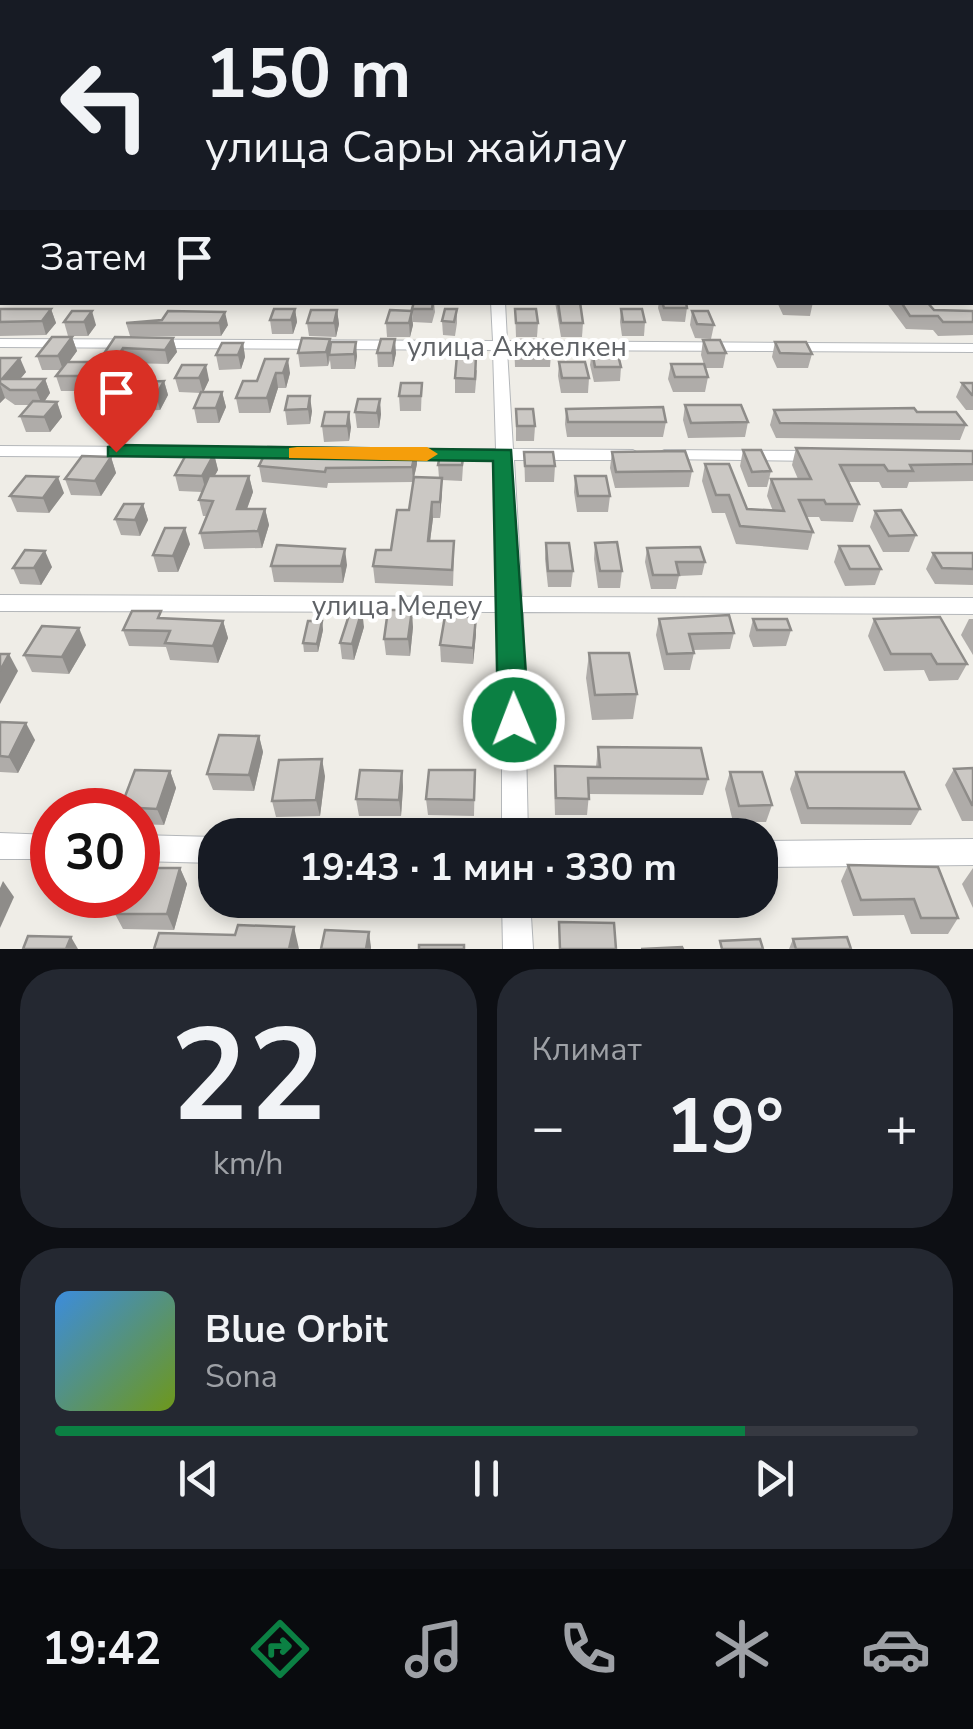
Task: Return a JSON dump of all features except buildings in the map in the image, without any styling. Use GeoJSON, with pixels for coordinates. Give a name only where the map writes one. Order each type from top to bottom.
{"type":"FeatureCollection","features":[{"type":"Feature","properties":{"kind":"street"},"geometry":{"type":"LineString","coordinates":[[498,305],[512,605],[515,818]]}},
{"type":"Feature","properties":{"kind":"street","name":"улица Акжелкен"},"geometry":{"type":"LineString","coordinates":[[0,343],[973,348]]}},
{"type":"Feature","properties":{"kind":"street"},"geometry":{"type":"LineString","coordinates":[[0,451],[310,453]]}},
{"type":"Feature","properties":{"kind":"street"},"geometry":{"type":"LineString","coordinates":[[368,454],[836,456]]}},
{"type":"Feature","properties":{"kind":"street","name":"улица Медеу"},"geometry":{"type":"LineString","coordinates":[[0,603],[973,606]]}},
{"type":"Feature","properties":{"kind":"street"},"geometry":{"type":"LineString","coordinates":[[0,846],[30,847]]}},
{"type":"Feature","properties":{"kind":"street"},"geometry":{"type":"LineString","coordinates":[[160,849],[198,850]]}},
{"type":"Feature","properties":{"kind":"street"},"geometry":{"type":"LineString","coordinates":[[778,854],[973,852]]}},
{"type":"Feature","properties":{"kind":"street"},"geometry":{"type":"LineString","coordinates":[[517,918],[518,949]]}},
{"type":"Feature","properties":{"kind":"slow traffic"},"geometry":{"type":"LineString","coordinates":[[297,453],[427,454]]}},
{"type":"Feature","properties":{"kind":"route"},"geometry":{"type":"LineString","coordinates":[[116,452],[504,455],[514,720]]}}]}
